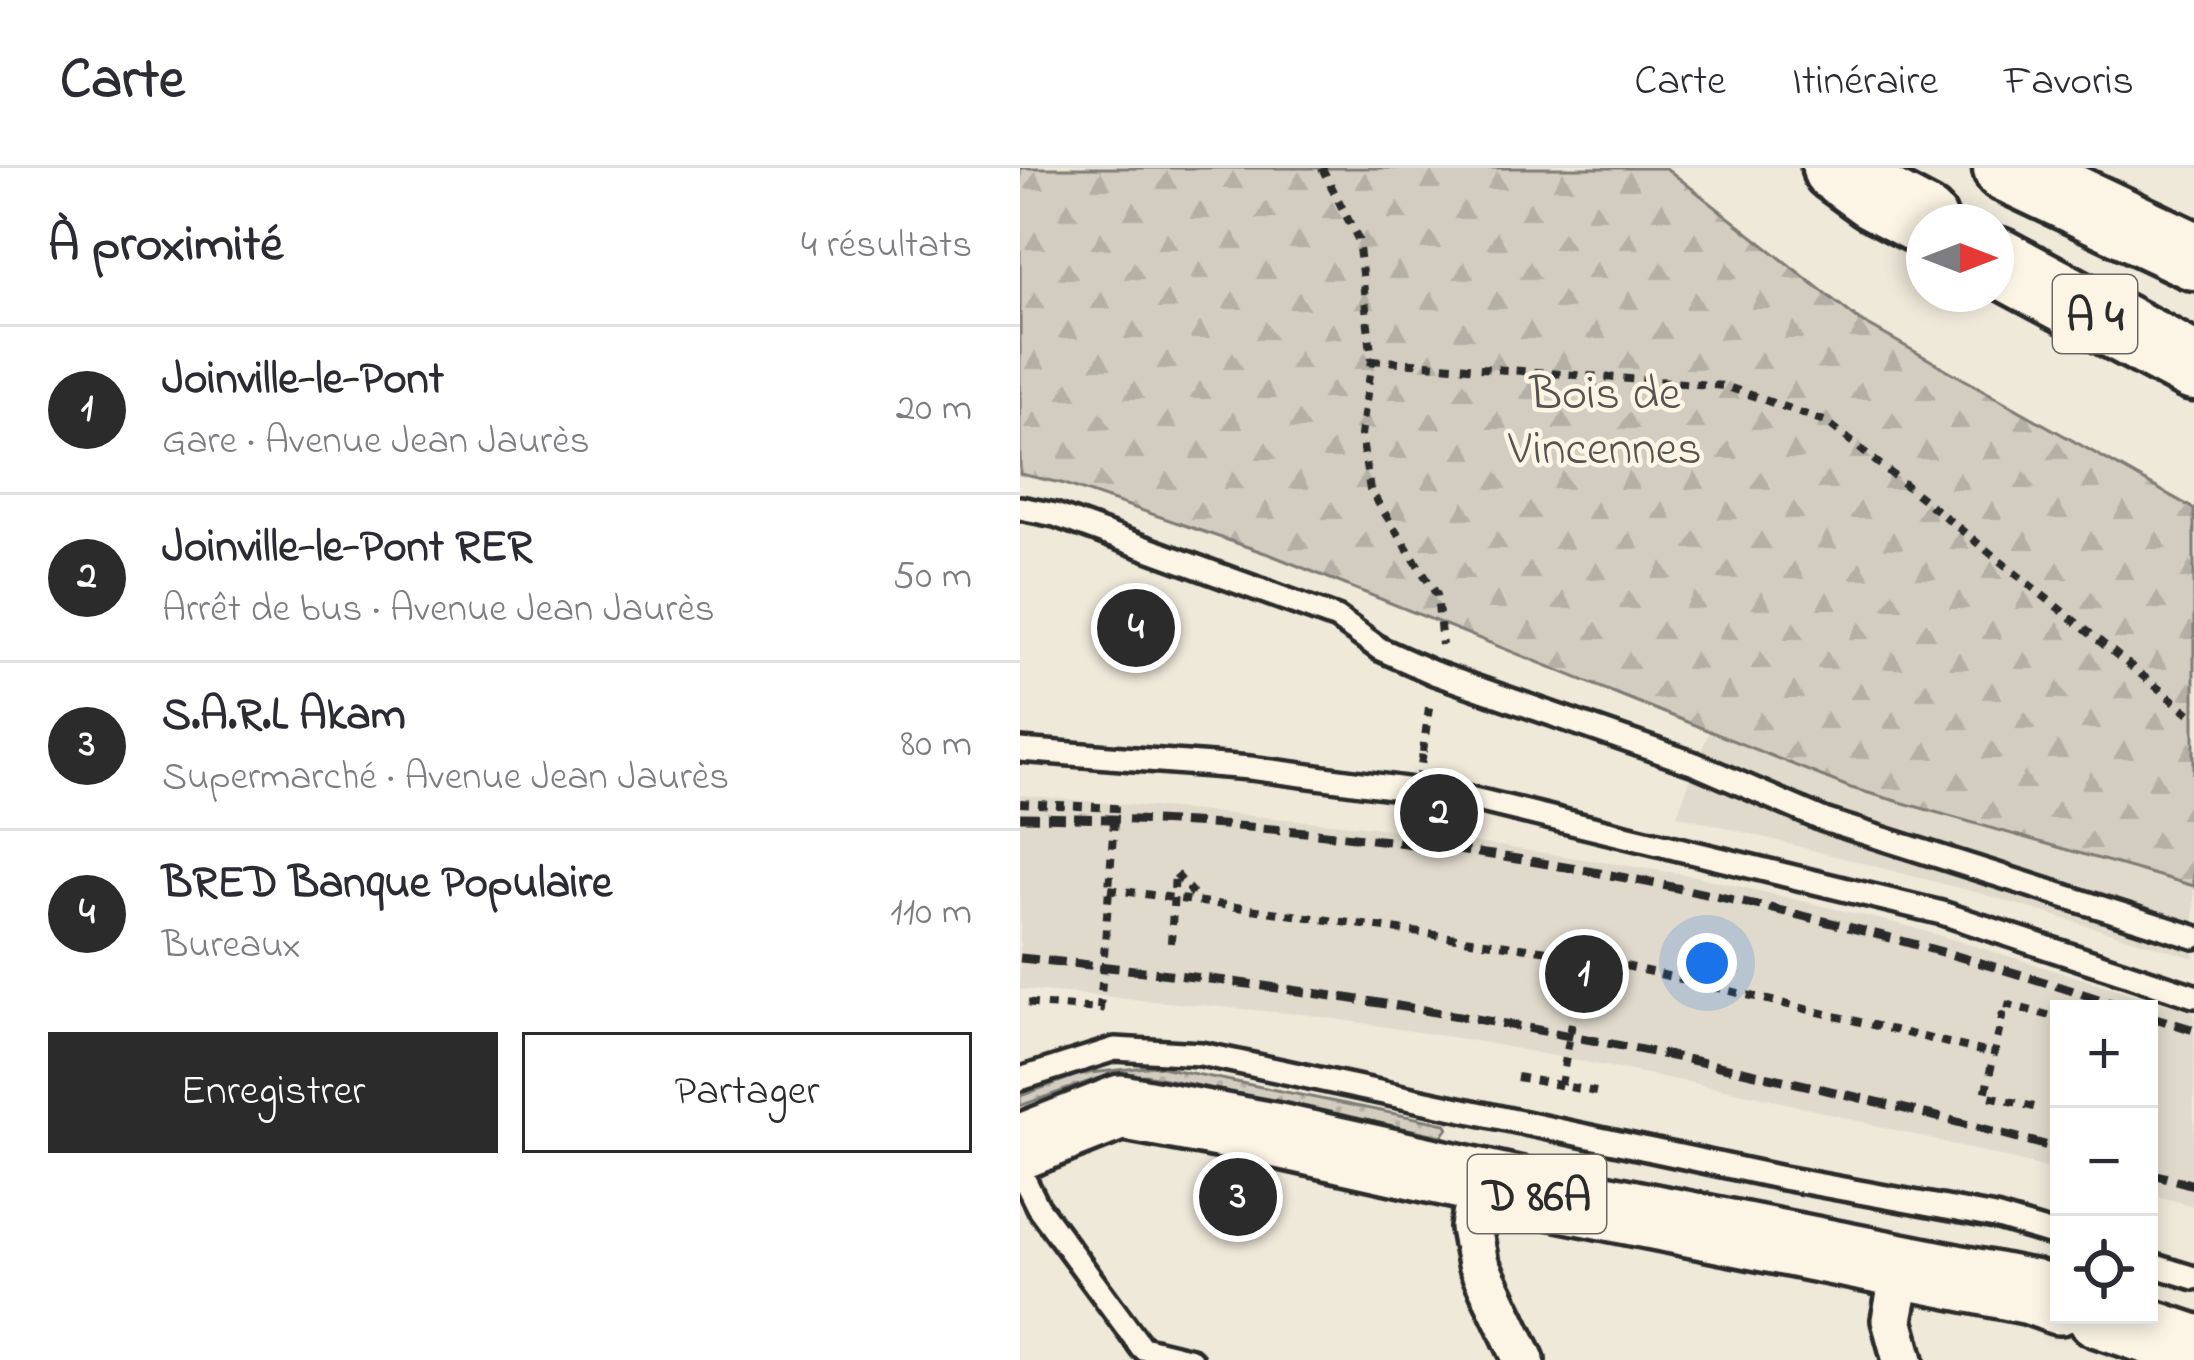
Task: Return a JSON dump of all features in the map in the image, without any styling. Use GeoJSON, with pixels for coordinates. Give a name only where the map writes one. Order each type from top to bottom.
{"type":"FeatureCollection","features":[{"type":"Feature","properties":{"kind":"highway"},"geometry":{"type":"LineString","coordinates":[[1836,168],[1906,212]]}},
{"type":"Feature","properties":{"kind":"highway","name":"A 4"},"geometry":{"type":"LineString","coordinates":[[2007,168],[2194,256]]}},
{"type":"Feature","properties":{"kind":"highway","name":"A 4"},"geometry":{"type":"LineString","coordinates":[[2014,271],[2194,367]]}},
{"type":"Feature","properties":{"kind":"main road","name":"D 86A"},"geometry":{"type":"LineString","coordinates":[[1020,1147],[1121,1107],[2050,1298]]}},
{"type":"Feature","properties":{"kind":"main road"},"geometry":{"type":"LineString","coordinates":[[2126,1324],[2194,1347]]}},
{"type":"Feature","properties":{"kind":"street"},"geometry":{"type":"LineString","coordinates":[[1479,1182],[1471,1228],[1478,1264],[1524,1360]]}},
{"type":"Feature","properties":{"kind":"street"},"geometry":{"type":"LineString","coordinates":[[1902,1268],[1892,1320],[1903,1360]]}},
{"type":"Feature","properties":{"kind":"lane"},"geometry":{"type":"LineString","coordinates":[[1020,508],[1055,515],[1337,618],[1380,650],[1434,673],[1695,764],[1824,820],[2194,937]]}},
{"type":"Feature","properties":{"kind":"lane"},"geometry":{"type":"LineString","coordinates":[[1020,750],[1250,768],[1465,797],[1942,913],[2194,996]]}},
{"type":"Feature","properties":{"kind":"lane"},"geometry":{"type":"LineString","coordinates":[[1020,1078],[1115,1049],[1201,1054],[1783,1178],[1995,1217],[2050,1233]]}},
{"type":"Feature","properties":{"kind":"lane"},"geometry":{"type":"LineString","coordinates":[[1020,1171],[1038,1207],[1142,1348],[1191,1360]]}},
{"type":"Feature","properties":{"kind":"lane"},"geometry":{"type":"LineString","coordinates":[[2158,1267],[2194,1278]]}},
{"type":"Feature","properties":{"kind":"path"},"geometry":{"type":"LineString","coordinates":[[1322,168],[1358,239],[1372,360],[1361,435],[1370,490],[1437,595],[1442,643],[1413,817]]}},
{"type":"Feature","properties":{"kind":"path"},"geometry":{"type":"LineString","coordinates":[[1372,360],[1725,386],[1827,422],[2194,717]]}},
{"type":"Feature","properties":{"kind":"path"},"geometry":{"type":"LineString","coordinates":[[1020,803],[1115,808],[1100,1009],[1020,1003]]}},
{"type":"Feature","properties":{"kind":"path"},"geometry":{"type":"LineString","coordinates":[[1184,932],[1171,943],[1175,873],[1193,894]]}},
{"type":"Feature","properties":{"kind":"path"},"geometry":{"type":"LineString","coordinates":[[1109,889],[1584,956],[1994,1054]]}},
{"type":"Feature","properties":{"kind":"path"},"geometry":{"type":"LineString","coordinates":[[1561,1085],[1584,956]]}},
{"type":"Feature","properties":{"kind":"path"},"geometry":{"type":"LineString","coordinates":[[2034,1107],[1985,1095],[2005,1004],[2050,1017]]}},
{"type":"Feature","properties":{"kind":"path"},"geometry":{"type":"LineString","coordinates":[[1517,1077],[1596,1092]]}},
{"type":"Feature","properties":{"kind":"shaded area"},"geometry":{"type":"Polygon","coordinates":[[[1709,731],[1851,788],[2194,886],[2194,958],[1986,895],[1677,815],[1709,731]]]}},
{"type":"Feature","properties":{"kind":"shaded area"},"geometry":{"type":"Polygon","coordinates":[[[1020,795],[1374,827],[1695,876],[1908,926],[2154,1000],[2050,1000],[2050,1169],[1754,1095],[1482,1042],[1310,1015],[1020,989],[1020,795]]]}},
{"type":"Feature","properties":{"kind":"shaded area"},"geometry":{"type":"Polygon","coordinates":[[[2158,1001],[2194,1013],[2194,1206],[2158,1196],[2158,1001]]]}},
{"type":"Feature","properties":{"kind":"green space","name":"Bois de Vincennes"},"geometry":{"type":"Polygon","coordinates":[[[1020,168],[1666,168],[1859,320],[2194,509],[2194,886],[1851,788],[1271,555],[1065,484],[1020,474],[1020,168]]]}},
{"type":"Feature","properties":{"kind":"green space"},"geometry":{"type":"Polygon","coordinates":[[[1156,1066],[1448,1128],[1442,1136],[1146,1075],[1096,1079],[1020,1106],[1020,1096],[1080,1074],[1156,1066]]]}},
{"type":"Feature","properties":{"kind":"railway"},"geometry":{"type":"LineString","coordinates":[[1020,817],[1302,832],[1582,870],[1858,930],[2100,1000]]}},
{"type":"Feature","properties":{"kind":"railway"},"geometry":{"type":"LineString","coordinates":[[1020,958],[1282,989],[1544,1031],[1803,1085],[2050,1147]]}},
{"type":"Feature","properties":{"kind":"railway"},"geometry":{"type":"LineString","coordinates":[[2158,1019],[2194,1030]]}},
{"type":"Feature","properties":{"kind":"railway"},"geometry":{"type":"LineString","coordinates":[[2158,1175],[2194,1185]]}},
{"type":"Feature","properties":{"kind":"place","name":"BRED Banque Populaire"},"geometry":{"type":"Point","coordinates":[1136,628]}},
{"type":"Feature","properties":{"kind":"place","name":"Joinville-le-Pont RER"},"geometry":{"type":"Point","coordinates":[1439,813]}},
{"type":"Feature","properties":{"kind":"place","name":"Joinville-le-Pont"},"geometry":{"type":"Point","coordinates":[1584,974]}},
{"type":"Feature","properties":{"kind":"place","name":"S.A.R.L Akam"},"geometry":{"type":"Point","coordinates":[1238,1197]}}]}
